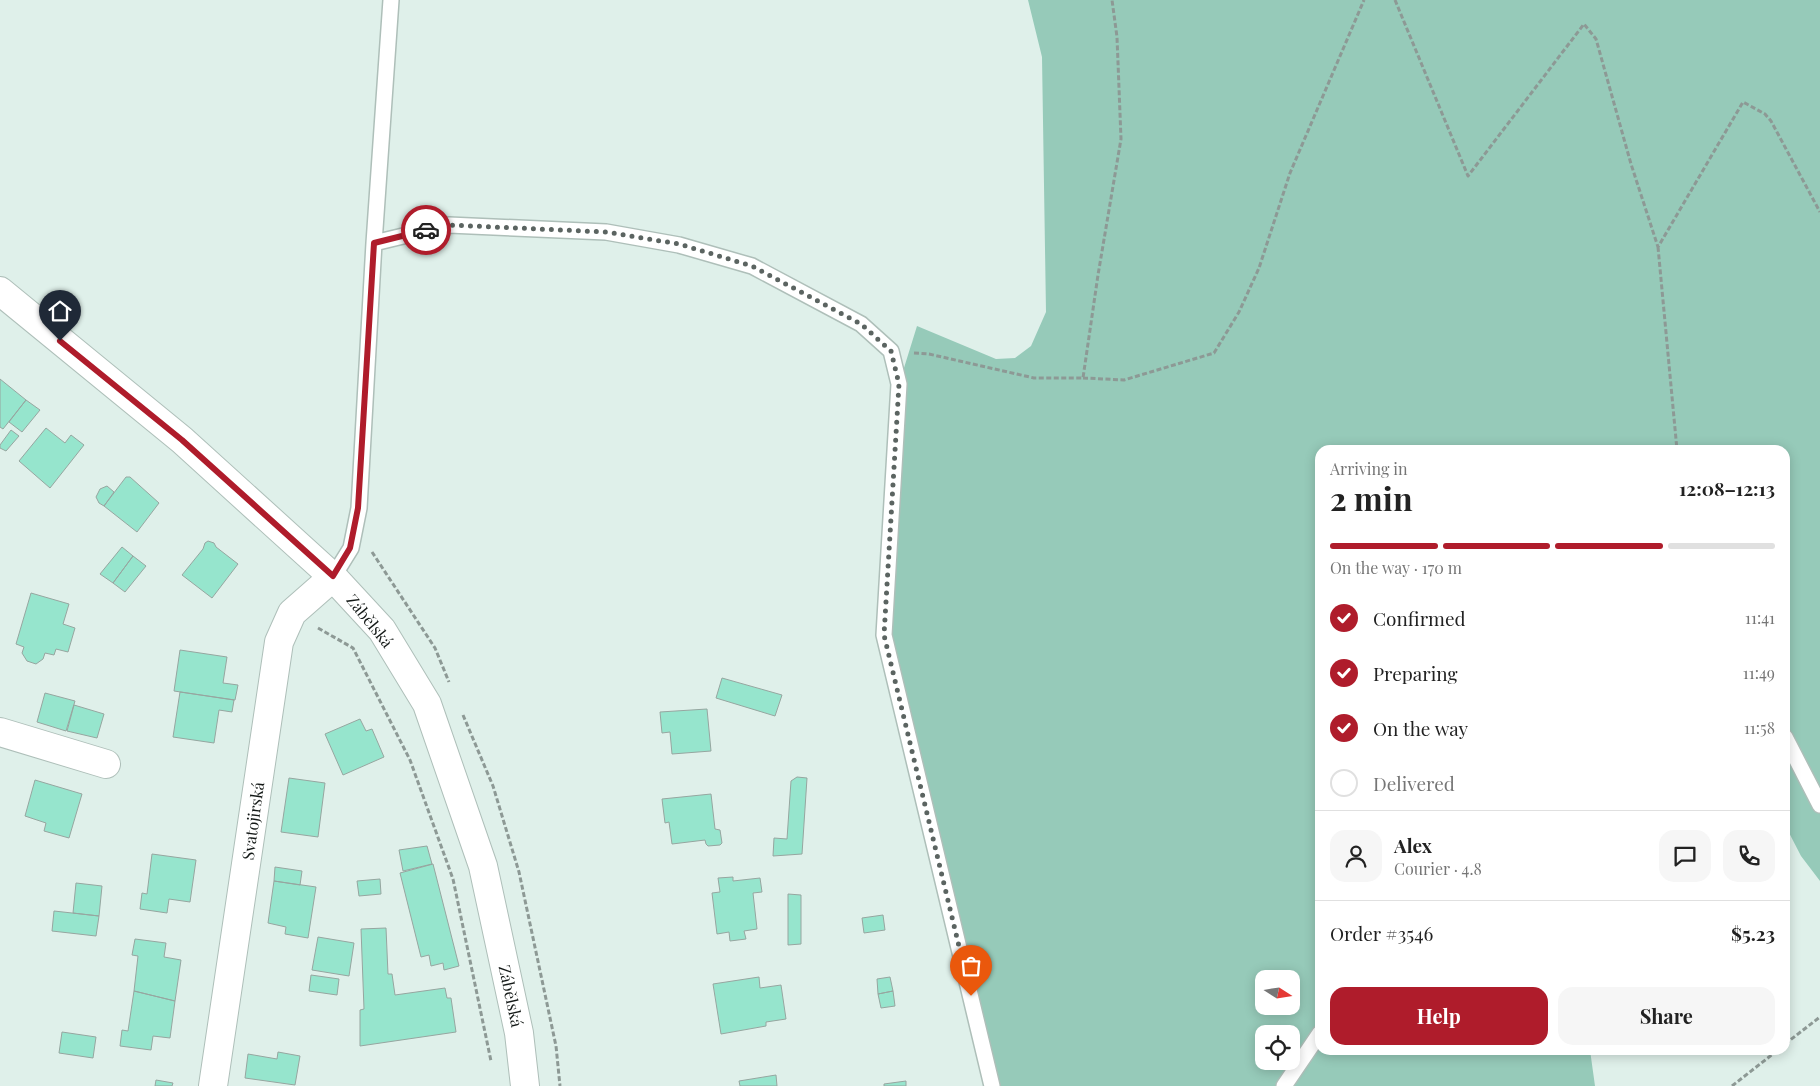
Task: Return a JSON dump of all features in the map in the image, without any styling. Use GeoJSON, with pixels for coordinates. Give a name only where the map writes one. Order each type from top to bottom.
{"type":"FeatureCollection","features":[{"type":"Feature","properties":{"kind":"main road","name":"Zábělská"},"geometry":{"type":"LineString","coordinates":[[0,291],[182,440],[333,576],[382,630],[427,704],[483,866],[519,1033],[526,1086]]}},
{"type":"Feature","properties":{"kind":"main road","name":"Svatojirská"},"geometry":{"type":"LineString","coordinates":[[213,1086],[278,642],[292,613],[333,576]]}},
{"type":"Feature","properties":{"kind":"main road"},"geometry":{"type":"LineString","coordinates":[[0,732],[106,764]]}},
{"type":"Feature","properties":{"kind":"lane"},"geometry":{"type":"LineString","coordinates":[[333,576],[350,548],[358,508],[391,0]]}},
{"type":"Feature","properties":{"kind":"lane"},"geometry":{"type":"LineString","coordinates":[[374,243],[449,225],[606,232],[679,244],[752,266],[861,324],[891,351],[899,384],[884,635],[992,1086]]}},
{"type":"Feature","properties":{"kind":"lane"},"geometry":{"type":"LineString","coordinates":[[1790,747],[1820,804]]}},
{"type":"Feature","properties":{"kind":"lane"},"geometry":{"type":"LineString","coordinates":[[1284,1086],[1315,1041]]}},
{"type":"Feature","properties":{"kind":"path"},"geometry":{"type":"LineString","coordinates":[[1083,378],[1121,139],[1117,37],[1112,0]]}},
{"type":"Feature","properties":{"kind":"path"},"geometry":{"type":"LineString","coordinates":[[891,351],[929,354],[1034,378],[1124,380],[1214,353],[1239,312],[1259,268],[1290,173],[1364,0]]}},
{"type":"Feature","properties":{"kind":"path"},"geometry":{"type":"LineString","coordinates":[[1395,0],[1468,176],[1584,24],[1596,39],[1631,164],[1658,247],[1677,445]]}},
{"type":"Feature","properties":{"kind":"path"},"geometry":{"type":"LineString","coordinates":[[1658,247],[1743,102],[1765,114],[1771,121],[1820,212]]}},
{"type":"Feature","properties":{"kind":"path"},"geometry":{"type":"LineString","coordinates":[[292,613],[353,648],[410,760],[453,879],[492,1062]]}},
{"type":"Feature","properties":{"kind":"path"},"geometry":{"type":"LineString","coordinates":[[1790,1040],[1820,1017]]}},
{"type":"Feature","properties":{"kind":"path"},"geometry":{"type":"LineString","coordinates":[[1732,1086],[1772,1055]]}},
{"type":"Feature","properties":{"kind":"green space"},"geometry":{"type":"Polygon","coordinates":[[[1028,0],[1820,0],[1820,881],[1801,856],[1790,835],[1790,445],[1315,445],[1315,1055],[1591,1055],[1595,1086],[992,1086],[884,635],[899,384],[917,326],[996,359],[1015,358],[1031,346],[1046,312],[1042,57],[1028,0]]]}},
{"type":"Feature","properties":{"kind":"building"},"geometry":{"type":"Polygon","coordinates":[[[0,379],[26,400],[3,429],[0,427],[0,379]]]}},
{"type":"Feature","properties":{"kind":"building"},"geometry":{"type":"Polygon","coordinates":[[[26,400],[40,410],[22,432],[9,422],[26,400]]]}},
{"type":"Feature","properties":{"kind":"building"},"geometry":{"type":"Polygon","coordinates":[[[46,428],[65,443],[71,435],[84,445],[50,488],[19,461],[46,428]]]}},
{"type":"Feature","properties":{"kind":"building"},"geometry":{"type":"Polygon","coordinates":[[[11,430],[19,436],[6,451],[0,448],[0,445],[11,430]]]}},
{"type":"Feature","properties":{"kind":"building"},"geometry":{"type":"Polygon","coordinates":[[[126,477],[130,477],[159,503],[137,532],[104,506],[126,477]]]}},
{"type":"Feature","properties":{"kind":"building"},"geometry":{"type":"Polygon","coordinates":[[[107,486],[114,492],[104,506],[99,503],[96,497],[100,489],[107,486]]]}},
{"type":"Feature","properties":{"kind":"building"},"geometry":{"type":"Polygon","coordinates":[[[208,541],[214,543],[216,547],[238,564],[212,598],[182,575],[208,541]]]}},
{"type":"Feature","properties":{"kind":"building"},"geometry":{"type":"Polygon","coordinates":[[[122,547],[133,556],[113,583],[100,574],[122,547]]]}},
{"type":"Feature","properties":{"kind":"building"},"geometry":{"type":"Polygon","coordinates":[[[133,556],[146,566],[125,592],[113,583],[133,556]]]}},
{"type":"Feature","properties":{"kind":"building"},"geometry":{"type":"Polygon","coordinates":[[[31,593],[69,604],[63,624],[75,628],[68,652],[56,649],[54,655],[45,653],[43,659],[36,664],[27,661],[22,653],[24,647],[16,644],[31,593]]]}},
{"type":"Feature","properties":{"kind":"building"},"geometry":{"type":"Polygon","coordinates":[[[180,650],[227,657],[223,683],[238,685],[235,700],[174,691],[180,650]]]}},
{"type":"Feature","properties":{"kind":"building"},"geometry":{"type":"Polygon","coordinates":[[[722,678],[782,695],[775,716],[716,698],[722,678]]]}},
{"type":"Feature","properties":{"kind":"building"},"geometry":{"type":"Polygon","coordinates":[[[180,692],[234,700],[232,712],[219,710],[214,743],[173,737],[180,692]]]}},
{"type":"Feature","properties":{"kind":"building"},"geometry":{"type":"Polygon","coordinates":[[[45,693],[75,701],[66,731],[37,722],[45,693]]]}},
{"type":"Feature","properties":{"kind":"building"},"geometry":{"type":"Polygon","coordinates":[[[74,705],[104,714],[97,738],[67,731],[74,705]]]}},
{"type":"Feature","properties":{"kind":"building"},"geometry":{"type":"Polygon","coordinates":[[[707,709],[711,751],[672,754],[670,732],[662,733],[660,712],[707,709]]]}},
{"type":"Feature","properties":{"kind":"building"},"geometry":{"type":"Polygon","coordinates":[[[360,719],[366,731],[372,729],[384,757],[343,775],[325,734],[360,719]]]}},
{"type":"Feature","properties":{"kind":"building"},"geometry":{"type":"Polygon","coordinates":[[[797,777],[807,778],[802,854],[773,856],[774,838],[787,839],[791,781],[797,777]]]}},
{"type":"Feature","properties":{"kind":"building"},"geometry":{"type":"Polygon","coordinates":[[[289,778],[325,783],[318,837],[281,832],[289,778]]]}},
{"type":"Feature","properties":{"kind":"building"},"geometry":{"type":"Polygon","coordinates":[[[35,780],[82,794],[69,838],[44,831],[46,823],[25,816],[35,780]]]}},
{"type":"Feature","properties":{"kind":"building"},"geometry":{"type":"Polygon","coordinates":[[[711,794],[715,829],[720,830],[722,843],[720,845],[708,846],[705,840],[672,844],[669,822],[665,823],[662,799],[711,794]]]}},
{"type":"Feature","properties":{"kind":"building"},"geometry":{"type":"Polygon","coordinates":[[[427,846],[432,864],[403,871],[399,850],[427,846]]]}},
{"type":"Feature","properties":{"kind":"building"},"geometry":{"type":"Polygon","coordinates":[[[152,854],[196,860],[190,902],[169,899],[167,913],[140,909],[142,893],[147,894],[152,854]]]}},
{"type":"Feature","properties":{"kind":"building"},"geometry":{"type":"Polygon","coordinates":[[[433,864],[459,966],[444,970],[443,963],[431,966],[429,955],[421,957],[400,873],[433,864]]]}},
{"type":"Feature","properties":{"kind":"building"},"geometry":{"type":"Polygon","coordinates":[[[275,867],[302,871],[300,885],[274,881],[275,867]]]}},
{"type":"Feature","properties":{"kind":"building"},"geometry":{"type":"Polygon","coordinates":[[[733,877],[733,881],[760,878],[762,892],[753,893],[757,929],[744,931],[746,939],[730,941],[729,932],[717,934],[712,893],[720,892],[718,878],[733,877]]]}},
{"type":"Feature","properties":{"kind":"building"},"geometry":{"type":"Polygon","coordinates":[[[380,879],[381,894],[359,896],[357,881],[380,879]]]}},
{"type":"Feature","properties":{"kind":"building"},"geometry":{"type":"Polygon","coordinates":[[[274,881],[316,887],[308,938],[285,934],[286,927],[268,923],[274,881]]]}},
{"type":"Feature","properties":{"kind":"building"},"geometry":{"type":"Polygon","coordinates":[[[76,883],[102,886],[99,916],[73,913],[76,883]]]}},
{"type":"Feature","properties":{"kind":"building"},"geometry":{"type":"Polygon","coordinates":[[[788,894],[801,895],[801,944],[788,945],[788,894]]]}},
{"type":"Feature","properties":{"kind":"building"},"geometry":{"type":"Polygon","coordinates":[[[54,911],[99,916],[96,936],[52,931],[54,911]]]}},
{"type":"Feature","properties":{"kind":"building"},"geometry":{"type":"Polygon","coordinates":[[[883,915],[885,930],[864,933],[862,918],[883,915]]]}},
{"type":"Feature","properties":{"kind":"building"},"geometry":{"type":"Polygon","coordinates":[[[386,928],[388,974],[392,974],[395,995],[445,988],[447,998],[451,998],[456,1032],[360,1046],[360,1010],[364,1009],[361,929],[386,928]]]}},
{"type":"Feature","properties":{"kind":"building"},"geometry":{"type":"Polygon","coordinates":[[[318,937],[354,943],[349,976],[312,970],[318,937]]]}},
{"type":"Feature","properties":{"kind":"building"},"geometry":{"type":"Polygon","coordinates":[[[135,939],[166,943],[164,957],[181,960],[175,1001],[134,991],[138,956],[132,955],[135,939]]]}},
{"type":"Feature","properties":{"kind":"building"},"geometry":{"type":"Polygon","coordinates":[[[311,975],[339,979],[337,995],[309,991],[311,975]]]}},
{"type":"Feature","properties":{"kind":"building"},"geometry":{"type":"Polygon","coordinates":[[[759,977],[760,988],[781,985],[786,1019],[766,1022],[766,1026],[721,1034],[713,984],[759,977]]]}},
{"type":"Feature","properties":{"kind":"building"},"geometry":{"type":"Polygon","coordinates":[[[890,977],[893,991],[878,994],[877,979],[890,977]]]}},
{"type":"Feature","properties":{"kind":"building"},"geometry":{"type":"Polygon","coordinates":[[[134,991],[175,1001],[170,1038],[153,1036],[151,1050],[120,1046],[122,1030],[128,1031],[134,991]]]}},
{"type":"Feature","properties":{"kind":"building"},"geometry":{"type":"Polygon","coordinates":[[[893,991],[895,1006],[881,1008],[878,994],[893,991]]]}},
{"type":"Feature","properties":{"kind":"building"},"geometry":{"type":"Polygon","coordinates":[[[62,1032],[96,1037],[93,1058],[59,1053],[62,1032]]]}},
{"type":"Feature","properties":{"kind":"building"},"geometry":{"type":"Polygon","coordinates":[[[278,1052],[300,1056],[295,1085],[245,1078],[248,1054],[277,1059],[278,1052]]]}},
{"type":"Feature","properties":{"kind":"building"},"geometry":{"type":"Polygon","coordinates":[[[776,1075],[777,1086],[740,1086],[739,1081],[776,1075]]]}},
{"type":"Feature","properties":{"kind":"building"},"geometry":{"type":"Polygon","coordinates":[[[156,1080],[173,1083],[172,1086],[155,1086],[156,1080]]]}},
{"type":"Feature","properties":{"kind":"building"},"geometry":{"type":"Polygon","coordinates":[[[906,1081],[906,1086],[884,1086],[884,1084],[906,1081]]]}},
{"type":"Feature","properties":{"kind":"way so far"},"geometry":{"type":"LineString","coordinates":[[426,230],[449,225],[606,232],[679,244],[752,266],[861,324],[891,351],[899,384],[884,635],[971,996]]}},
{"type":"Feature","properties":{"kind":"route"},"geometry":{"type":"LineString","coordinates":[[60,341],[182,440],[333,576],[350,548],[358,508],[374,243],[426,230]]}}]}
